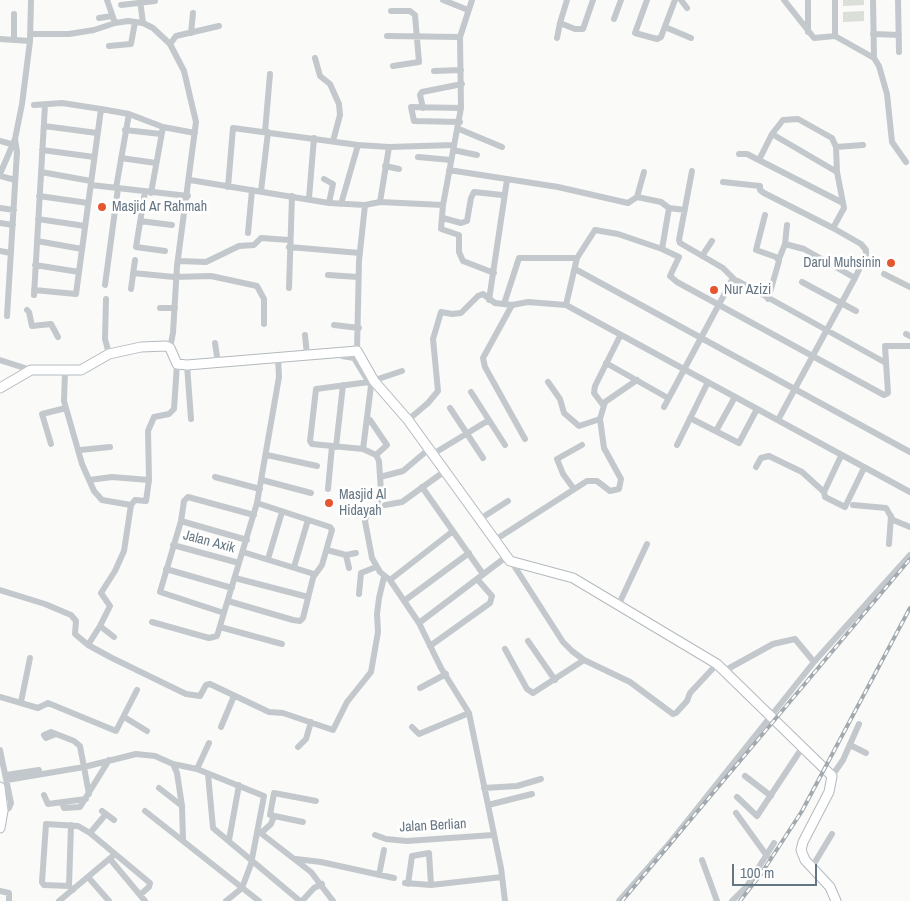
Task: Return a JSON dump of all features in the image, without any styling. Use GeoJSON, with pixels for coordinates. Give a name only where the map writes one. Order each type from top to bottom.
{"type":"FeatureCollection","features":[{"type":"Feature","properties":{"kind":"street"},"geometry":{"type":"LineString","coordinates":[[15,180],[0,175],[13,141],[22,104],[30,37],[31,0]]}},
{"type":"Feature","properties":{"kind":"street"},"geometry":{"type":"LineString","coordinates":[[107,0],[115,23]]}},
{"type":"Feature","properties":{"kind":"street"},"geometry":{"type":"LineString","coordinates":[[443,0],[468,10]]}},
{"type":"Feature","properties":{"kind":"street"},"geometry":{"type":"LineString","coordinates":[[472,0],[460,37],[462,108],[442,205],[443,218],[441,230],[459,235],[459,252],[463,262],[494,274]]}},
{"type":"Feature","properties":{"kind":"street"},"geometry":{"type":"LineString","coordinates":[[557,38],[567,0]]}},
{"type":"Feature","properties":{"kind":"street"},"geometry":{"type":"LineString","coordinates":[[560,23],[575,29],[583,29],[593,0]]}},
{"type":"Feature","properties":{"kind":"street"},"geometry":{"type":"LineString","coordinates":[[614,19],[621,0]]}},
{"type":"Feature","properties":{"kind":"street"},"geometry":{"type":"LineString","coordinates":[[647,0],[635,33],[657,39],[661,37],[675,0]]}},
{"type":"Feature","properties":{"kind":"street"},"geometry":{"type":"LineString","coordinates":[[681,0],[687,8]]}},
{"type":"Feature","properties":{"kind":"street"},"geometry":{"type":"LineString","coordinates":[[784,0],[808,32],[818,39],[835,36],[874,58]]}},
{"type":"Feature","properties":{"kind":"street"},"geometry":{"type":"LineString","coordinates":[[835,0],[835,36]]}},
{"type":"Feature","properties":{"kind":"street"},"geometry":{"type":"LineString","coordinates":[[873,0],[874,58],[887,94],[892,142],[908,164]]}},
{"type":"Feature","properties":{"kind":"street"},"geometry":{"type":"LineString","coordinates":[[898,0],[899,52]]}},
{"type":"Feature","properties":{"kind":"street"},"geometry":{"type":"LineString","coordinates":[[121,5],[155,1]]}},
{"type":"Feature","properties":{"kind":"street"},"geometry":{"type":"LineString","coordinates":[[808,1],[808,32]]}},
{"type":"Feature","properties":{"kind":"street"},"geometry":{"type":"LineString","coordinates":[[140,2],[142,23]]}},
{"type":"Feature","properties":{"kind":"street"},"geometry":{"type":"LineString","coordinates":[[391,11],[410,10],[414,13],[419,62],[393,66]]}},
{"type":"Feature","properties":{"kind":"street"},"geometry":{"type":"LineString","coordinates":[[191,32],[193,13]]}},
{"type":"Feature","properties":{"kind":"street"},"geometry":{"type":"LineString","coordinates":[[14,14],[14,39]]}},
{"type":"Feature","properties":{"kind":"street"},"geometry":{"type":"LineString","coordinates":[[99,18],[112,16]]}},
{"type":"Feature","properties":{"kind":"street"},"geometry":{"type":"LineString","coordinates":[[109,46],[131,44],[135,22]]}},
{"type":"Feature","properties":{"kind":"street"},"geometry":{"type":"LineString","coordinates":[[0,38],[14,39],[74,34],[115,23],[142,23],[153,28],[170,44],[184,71],[196,118],[190,180],[176,278],[175,308],[170,348],[176,364],[172,412],[154,417],[148,431],[146,501],[135,500],[131,505],[124,551],[115,571],[101,592],[110,605],[88,645]]}},
{"type":"Feature","properties":{"kind":"street"},"geometry":{"type":"LineString","coordinates":[[170,44],[176,36],[219,26]]}},
{"type":"Feature","properties":{"kind":"street"},"geometry":{"type":"LineString","coordinates":[[665,27],[691,38]]}},
{"type":"Feature","properties":{"kind":"street"},"geometry":{"type":"LineString","coordinates":[[873,34],[899,35]]}},
{"type":"Feature","properties":{"kind":"street"},"geometry":{"type":"LineString","coordinates":[[387,36],[460,37]]}},
{"type":"Feature","properties":{"kind":"street"},"geometry":{"type":"LineString","coordinates":[[315,58],[320,76],[330,84],[339,104],[340,115],[333,141]]}},
{"type":"Feature","properties":{"kind":"street"},"geometry":{"type":"LineString","coordinates":[[434,70],[461,70]]}},
{"type":"Feature","properties":{"kind":"street"},"geometry":{"type":"LineString","coordinates":[[261,191],[270,74]]}},
{"type":"Feature","properties":{"kind":"street"},"geometry":{"type":"LineString","coordinates":[[423,108],[420,95],[422,92],[462,84]]}},
{"type":"Feature","properties":{"kind":"street"},"geometry":{"type":"LineString","coordinates":[[34,105],[62,103],[101,109],[129,114],[163,126],[194,133]]}},
{"type":"Feature","properties":{"kind":"street"},"geometry":{"type":"LineString","coordinates":[[45,105],[34,292],[76,294],[101,109]]}},
{"type":"Feature","properties":{"kind":"street"},"geometry":{"type":"LineString","coordinates":[[462,108],[411,107],[413,120],[459,126],[502,147]]}},
{"type":"Feature","properties":{"kind":"street"},"geometry":{"type":"LineString","coordinates":[[105,285],[121,158],[129,114]]}},
{"type":"Feature","properties":{"kind":"street"},"geometry":{"type":"LineString","coordinates":[[759,160],[780,122],[793,118],[828,135],[836,147],[837,172],[843,203],[843,210],[833,228]]}},
{"type":"Feature","properties":{"kind":"street"},"geometry":{"type":"LineString","coordinates":[[44,126],[98,133]]}},
{"type":"Feature","properties":{"kind":"street"},"geometry":{"type":"LineString","coordinates":[[163,126],[156,163],[140,221],[136,247],[165,251]]}},
{"type":"Feature","properties":{"kind":"street"},"geometry":{"type":"LineString","coordinates":[[228,187],[233,128],[358,145],[389,147],[418,144],[454,148],[477,155]]}},
{"type":"Feature","properties":{"kind":"street"},"geometry":{"type":"LineString","coordinates":[[125,130],[161,134]]}},
{"type":"Feature","properties":{"kind":"street"},"geometry":{"type":"LineString","coordinates":[[772,134],[837,172]]}},
{"type":"Feature","properties":{"kind":"street"},"geometry":{"type":"LineString","coordinates":[[309,198],[314,138]]}},
{"type":"Feature","properties":{"kind":"street"},"geometry":{"type":"LineString","coordinates":[[0,141],[13,141]]}},
{"type":"Feature","properties":{"kind":"street"},"geometry":{"type":"LineString","coordinates":[[7,316],[17,152],[13,141]]}},
{"type":"Feature","properties":{"kind":"street"},"geometry":{"type":"LineString","coordinates":[[886,142],[908,164]]}},
{"type":"Feature","properties":{"kind":"street"},"geometry":{"type":"LineString","coordinates":[[341,204],[358,145]]}},
{"type":"Feature","properties":{"kind":"street"},"geometry":{"type":"LineString","coordinates":[[836,147],[863,145]]}},
{"type":"Feature","properties":{"kind":"street"},"geometry":{"type":"LineString","coordinates":[[380,202],[389,147]]}},
{"type":"Feature","properties":{"kind":"street"},"geometry":{"type":"LineString","coordinates":[[42,150],[94,157]]}},
{"type":"Feature","properties":{"kind":"street"},"geometry":{"type":"LineString","coordinates":[[739,154],[747,154],[843,203]]}},
{"type":"Feature","properties":{"kind":"street"},"geometry":{"type":"LineString","coordinates":[[418,157],[451,160]]}},
{"type":"Feature","properties":{"kind":"street"},"geometry":{"type":"LineString","coordinates":[[121,158],[156,163]]}},
{"type":"Feature","properties":{"kind":"street"},"geometry":{"type":"LineString","coordinates":[[386,166],[399,169]]}},
{"type":"Feature","properties":{"kind":"street"},"geometry":{"type":"LineString","coordinates":[[449,170],[558,187],[628,203],[637,197],[644,172]]}},
{"type":"Feature","properties":{"kind":"street"},"geometry":{"type":"LineString","coordinates":[[692,171],[679,240],[722,268],[735,280],[886,363]]}},
{"type":"Feature","properties":{"kind":"street"},"geometry":{"type":"LineString","coordinates":[[41,172],[117,188],[188,196]]}},
{"type":"Feature","properties":{"kind":"street"},"geometry":{"type":"LineString","coordinates":[[324,179],[333,184],[329,203]]}},
{"type":"Feature","properties":{"kind":"street"},"geometry":{"type":"LineString","coordinates":[[190,180],[309,198],[329,203],[365,205],[380,202],[442,205]]}},
{"type":"Feature","properties":{"kind":"street"},"geometry":{"type":"LineString","coordinates":[[489,300],[507,180]]}},
{"type":"Feature","properties":{"kind":"street"},"geometry":{"type":"LineString","coordinates":[[723,182],[760,186],[760,190],[764,193],[833,228],[861,244],[866,250],[866,255],[855,278],[778,420]]}},
{"type":"Feature","properties":{"kind":"street"},"geometry":{"type":"LineString","coordinates":[[248,233],[252,190]]}},
{"type":"Feature","properties":{"kind":"street"},"geometry":{"type":"LineString","coordinates":[[443,218],[461,222],[467,221],[471,198],[474,192],[502,195]]}},
{"type":"Feature","properties":{"kind":"street"},"geometry":{"type":"LineString","coordinates":[[40,196],[88,203]]}},
{"type":"Feature","properties":{"kind":"street"},"geometry":{"type":"LineString","coordinates":[[289,288],[292,196]]}},
{"type":"Feature","properties":{"kind":"street"},"geometry":{"type":"LineString","coordinates":[[637,197],[661,202],[669,208],[685,210]]}},
{"type":"Feature","properties":{"kind":"street"},"geometry":{"type":"LineString","coordinates":[[363,449],[372,382],[357,351],[358,277],[365,205]]}},
{"type":"Feature","properties":{"kind":"street"},"geometry":{"type":"LineString","coordinates":[[0,208],[14,210]]}},
{"type":"Feature","properties":{"kind":"street"},"geometry":{"type":"LineString","coordinates":[[662,248],[669,208]]}},
{"type":"Feature","properties":{"kind":"street"},"geometry":{"type":"LineString","coordinates":[[765,215],[756,250],[779,259]]}},
{"type":"Feature","properties":{"kind":"street"},"geometry":{"type":"LineString","coordinates":[[38,219],[85,226]]}},
{"type":"Feature","properties":{"kind":"street"},"geometry":{"type":"LineString","coordinates":[[140,221],[172,225]]}},
{"type":"Feature","properties":{"kind":"street"},"geometry":{"type":"LineString","coordinates":[[0,223],[13,225]]}},
{"type":"Feature","properties":{"kind":"street"},"geometry":{"type":"LineString","coordinates":[[768,299],[785,244],[788,225]]}},
{"type":"Feature","properties":{"kind":"street"},"geometry":{"type":"LineString","coordinates":[[566,305],[577,258],[589,237],[597,229],[662,248],[679,257],[670,276],[671,278],[884,395],[888,392],[885,346],[910,346]]}},
{"type":"Feature","properties":{"kind":"street"},"geometry":{"type":"LineString","coordinates":[[178,261],[206,262],[240,246],[254,245],[261,238],[289,244],[360,253]]}},
{"type":"Feature","properties":{"kind":"street"},"geometry":{"type":"LineString","coordinates":[[37,241],[82,249]]}},
{"type":"Feature","properties":{"kind":"street"},"geometry":{"type":"LineString","coordinates":[[702,256],[712,241]]}},
{"type":"Feature","properties":{"kind":"street"},"geometry":{"type":"LineString","coordinates":[[785,244],[804,249],[855,278]]}},
{"type":"Feature","properties":{"kind":"street"},"geometry":{"type":"LineString","coordinates":[[0,251],[11,253]]}},
{"type":"Feature","properties":{"kind":"street"},"geometry":{"type":"LineString","coordinates":[[504,304],[519,258],[577,258]]}},
{"type":"Feature","properties":{"kind":"street"},"geometry":{"type":"LineString","coordinates":[[131,289],[134,260]]}},
{"type":"Feature","properties":{"kind":"street"},"geometry":{"type":"LineString","coordinates":[[36,265],[79,272]]}},
{"type":"Feature","properties":{"kind":"street"},"geometry":{"type":"LineString","coordinates":[[575,269],[910,452]]}},
{"type":"Feature","properties":{"kind":"street"},"geometry":{"type":"LineString","coordinates":[[133,273],[176,278],[212,276],[257,286],[264,299],[264,324]]}},
{"type":"Feature","properties":{"kind":"street"},"geometry":{"type":"LineString","coordinates":[[884,274],[910,287]]}},
{"type":"Feature","properties":{"kind":"street"},"geometry":{"type":"LineString","coordinates":[[328,275],[358,277]]}},
{"type":"Feature","properties":{"kind":"street"},"geometry":{"type":"LineString","coordinates":[[0,278],[9,279]]}},
{"type":"Feature","properties":{"kind":"street"},"geometry":{"type":"LineString","coordinates":[[664,408],[718,303],[732,280],[735,280]]}},
{"type":"Feature","properties":{"kind":"street"},"geometry":{"type":"LineString","coordinates":[[802,282],[856,311]]}},
{"type":"Feature","properties":{"kind":"street"},"geometry":{"type":"LineString","coordinates":[[408,420],[428,403],[438,391],[434,339],[441,312],[456,315],[461,313],[479,295],[484,295],[489,300],[512,305],[528,302],[566,305],[910,492]]}},
{"type":"Feature","properties":{"kind":"street"},"geometry":{"type":"LineString","coordinates":[[106,299],[105,339],[109,354]]}},
{"type":"Feature","properties":{"kind":"street"},"geometry":{"type":"LineString","coordinates":[[0,305],[8,306]]}},
{"type":"Feature","properties":{"kind":"street"},"geometry":{"type":"LineString","coordinates":[[512,305],[483,358],[485,367],[524,439]]}},
{"type":"Feature","properties":{"kind":"street"},"geometry":{"type":"LineString","coordinates":[[160,308],[175,308]]}},
{"type":"Feature","properties":{"kind":"street"},"geometry":{"type":"LineString","coordinates":[[26,310],[30,312],[32,326],[51,324],[58,337]]}},
{"type":"Feature","properties":{"kind":"street"},"geometry":{"type":"LineString","coordinates":[[334,325],[358,328]]}},
{"type":"Feature","properties":{"kind":"street"},"geometry":{"type":"LineString","coordinates":[[305,335],[307,355]]}},
{"type":"Feature","properties":{"kind":"street"},"geometry":{"type":"LineString","coordinates":[[495,540],[574,489],[593,479],[610,491],[619,489],[621,478],[604,448],[600,420],[602,405],[594,393],[595,384],[620,336]]}},
{"type":"Feature","properties":{"kind":"street"},"geometry":{"type":"LineString","coordinates":[[215,343],[218,363]]}},
{"type":"Feature","properties":{"kind":"street"},"geometry":{"type":"LineString","coordinates":[[0,360],[31,370],[81,370],[109,354],[141,347],[163,346],[170,348]]}},
{"type":"Feature","properties":{"kind":"street"},"geometry":{"type":"LineString","coordinates":[[176,364],[278,361],[307,355],[357,351]]}},
{"type":"Feature","properties":{"kind":"street"},"geometry":{"type":"LineString","coordinates":[[296,359],[352,356],[372,382],[408,420],[506,557],[513,564],[563,642],[584,660],[630,682],[675,714],[688,701],[690,693],[720,668],[773,644],[795,639],[814,662]]}},
{"type":"Feature","properties":{"kind":"street"},"geometry":{"type":"LineString","coordinates":[[152,622],[209,638],[217,636],[257,503],[267,455],[277,383],[278,361]]}},
{"type":"Feature","properties":{"kind":"street"},"geometry":{"type":"LineString","coordinates":[[606,363],[668,398]]}},
{"type":"Feature","properties":{"kind":"street"},"geometry":{"type":"LineString","coordinates":[[186,365],[191,419]]}},
{"type":"Feature","properties":{"kind":"street"},"geometry":{"type":"LineString","coordinates":[[0,388],[31,370]]}},
{"type":"Feature","properties":{"kind":"street"},"geometry":{"type":"LineString","coordinates":[[66,371],[63,395],[66,408],[94,491],[102,500],[131,505]]}},
{"type":"Feature","properties":{"kind":"street"},"geometry":{"type":"LineString","coordinates":[[402,371],[372,382],[316,390],[310,442],[363,449],[376,455],[379,461],[382,492],[378,503],[366,516],[365,521],[376,567],[404,601],[419,623],[430,646],[469,713],[502,877],[505,901]]}},
{"type":"Feature","properties":{"kind":"street"},"geometry":{"type":"LineString","coordinates":[[602,405],[637,380]]}},
{"type":"Feature","properties":{"kind":"street"},"geometry":{"type":"LineString","coordinates":[[548,382],[560,399],[564,413],[579,426],[600,420]]}},
{"type":"Feature","properties":{"kind":"street"},"geometry":{"type":"LineString","coordinates":[[677,445],[708,382]]}},
{"type":"Feature","properties":{"kind":"street"},"geometry":{"type":"LineString","coordinates":[[328,489],[343,385]]}},
{"type":"Feature","properties":{"kind":"street"},"geometry":{"type":"LineString","coordinates":[[471,392],[505,445]]}},
{"type":"Feature","properties":{"kind":"street"},"geometry":{"type":"LineString","coordinates":[[716,431],[735,397]]}},
{"type":"Feature","properties":{"kind":"street"},"geometry":{"type":"LineString","coordinates":[[52,444],[42,414],[66,408]]}},
{"type":"Feature","properties":{"kind":"street"},"geometry":{"type":"LineString","coordinates":[[450,408],[483,458]]}},
{"type":"Feature","properties":{"kind":"street"},"geometry":{"type":"LineString","coordinates":[[690,418],[739,443],[757,409]]}},
{"type":"Feature","properties":{"kind":"street"},"geometry":{"type":"LineString","coordinates":[[367,418],[388,445],[376,455]]}},
{"type":"Feature","properties":{"kind":"street"},"geometry":{"type":"LineString","coordinates":[[380,477],[403,470],[489,420]]}},
{"type":"Feature","properties":{"kind":"street"},"geometry":{"type":"LineString","coordinates":[[574,489],[563,474],[558,459],[582,445]]}},
{"type":"Feature","properties":{"kind":"street"},"geometry":{"type":"LineString","coordinates":[[80,450],[110,447]]}},
{"type":"Feature","properties":{"kind":"street"},"geometry":{"type":"LineString","coordinates":[[267,455],[316,466]]}},
{"type":"Feature","properties":{"kind":"street"},"geometry":{"type":"LineString","coordinates":[[756,467],[761,458],[769,456],[802,472],[824,492],[825,496],[845,507],[864,468]]}},
{"type":"Feature","properties":{"kind":"street"},"geometry":{"type":"LineString","coordinates":[[824,492],[841,456]]}},
{"type":"Feature","properties":{"kind":"street"},"geometry":{"type":"LineString","coordinates":[[385,505],[402,502],[445,471]]}},
{"type":"Feature","properties":{"kind":"street"},"geometry":{"type":"LineString","coordinates":[[89,480],[112,477],[148,480]]}},
{"type":"Feature","properties":{"kind":"street"},"geometry":{"type":"LineString","coordinates":[[215,478],[260,489]]}},
{"type":"Feature","properties":{"kind":"street"},"geometry":{"type":"LineString","coordinates":[[262,480],[311,493]]}},
{"type":"Feature","properties":{"kind":"street"},"geometry":{"type":"LineString","coordinates":[[422,488],[483,574]]}},
{"type":"Feature","properties":{"kind":"street"},"geometry":{"type":"LineString","coordinates":[[224,613],[162,594],[160,589],[181,521],[184,501],[188,498],[254,514]]}},
{"type":"Feature","properties":{"kind":"street"},"geometry":{"type":"LineString","coordinates":[[480,519],[508,501]]}},
{"type":"Feature","properties":{"kind":"street"},"geometry":{"type":"LineString","coordinates":[[228,601],[300,621],[314,576],[322,565],[327,550],[331,528],[257,503]]}},
{"type":"Feature","properties":{"kind":"street"},"geometry":{"type":"LineString","coordinates":[[853,505],[886,508],[893,520],[910,526]]}},
{"type":"Feature","properties":{"kind":"street"},"geometry":{"type":"LineString","coordinates":[[268,559],[282,512]]}},
{"type":"Feature","properties":{"kind":"street"},"geometry":{"type":"LineString","coordinates":[[889,544],[891,516]]}},
{"type":"Feature","properties":{"kind":"street"},"geometry":{"type":"LineString","coordinates":[[294,567],[308,520]]}},
{"type":"Feature","properties":{"kind":"street"},"geometry":{"type":"LineString","coordinates":[[181,521],[246,540]]}},
{"type":"Feature","properties":{"kind":"street"},"geometry":{"type":"LineString","coordinates":[[0,590],[45,604],[71,615],[77,623],[75,634],[88,645],[161,683],[194,697],[200,696],[206,685],[210,684],[269,712],[333,730],[347,702],[371,672],[378,632],[376,614],[379,598],[387,579],[453,531]]}},
{"type":"Feature","properties":{"kind":"street"},"geometry":{"type":"LineString","coordinates":[[618,606],[647,544]]}},
{"type":"Feature","properties":{"kind":"street","name":"Jalan Axik"},"geometry":{"type":"LineString","coordinates":[[173,545],[239,563]]}},
{"type":"Feature","properties":{"kind":"street"},"geometry":{"type":"LineString","coordinates":[[327,550],[346,555],[356,553]]}},
{"type":"Feature","properties":{"kind":"street"},"geometry":{"type":"LineString","coordinates":[[243,552],[294,567],[314,576]]}},
{"type":"Feature","properties":{"kind":"street"},"geometry":{"type":"LineString","coordinates":[[404,601],[469,553]]}},
{"type":"Feature","properties":{"kind":"street"},"geometry":{"type":"LineString","coordinates":[[346,555],[349,568]]}},
{"type":"Feature","properties":{"kind":"street"},"geometry":{"type":"LineString","coordinates":[[619,901],[668,845],[814,662],[910,555]]}},
{"type":"Feature","properties":{"kind":"street"},"geometry":{"type":"LineString","coordinates":[[419,623],[506,557]]}},
{"type":"Feature","properties":{"kind":"street"},"geometry":{"type":"LineString","coordinates":[[513,564],[566,574],[720,668],[832,776]]}},
{"type":"Feature","properties":{"kind":"street"},"geometry":{"type":"LineString","coordinates":[[359,594],[361,572],[376,567]]}},
{"type":"Feature","properties":{"kind":"street"},"geometry":{"type":"LineString","coordinates":[[166,569],[232,588]]}},
{"type":"Feature","properties":{"kind":"street"},"geometry":{"type":"LineString","coordinates":[[235,578],[308,598]]}},
{"type":"Feature","properties":{"kind":"street"},"geometry":{"type":"LineString","coordinates":[[430,646],[490,604],[492,596],[478,580]]}},
{"type":"Feature","properties":{"kind":"street"},"geometry":{"type":"LineString","coordinates":[[100,626],[114,637]]}},
{"type":"Feature","properties":{"kind":"street"},"geometry":{"type":"LineString","coordinates":[[220,627],[282,644]]}},
{"type":"Feature","properties":{"kind":"street"},"geometry":{"type":"LineString","coordinates":[[528,641],[555,680]]}},
{"type":"Feature","properties":{"kind":"street"},"geometry":{"type":"LineString","coordinates":[[505,649],[530,691],[533,692],[555,680],[584,660]]}},
{"type":"Feature","properties":{"kind":"street"},"geometry":{"type":"LineString","coordinates":[[20,702],[30,658]]}},
{"type":"Feature","properties":{"kind":"street"},"geometry":{"type":"LineString","coordinates":[[420,688],[446,674]]}},
{"type":"Feature","properties":{"kind":"street"},"geometry":{"type":"LineString","coordinates":[[0,697],[38,708],[48,703],[114,731],[117,730],[138,690]]}},
{"type":"Feature","properties":{"kind":"street"},"geometry":{"type":"LineString","coordinates":[[221,727],[234,696]]}},
{"type":"Feature","properties":{"kind":"street"},"geometry":{"type":"LineString","coordinates":[[412,727],[419,734],[469,713]]}},
{"type":"Feature","properties":{"kind":"street"},"geometry":{"type":"LineString","coordinates":[[124,717],[147,730]]}},
{"type":"Feature","properties":{"kind":"street"},"geometry":{"type":"LineString","coordinates":[[298,747],[306,739],[310,722]]}},
{"type":"Feature","properties":{"kind":"street"},"geometry":{"type":"LineString","coordinates":[[836,901],[830,887],[802,854],[803,842],[829,792],[832,776],[843,760],[859,724]]}},
{"type":"Feature","properties":{"kind":"street"},"geometry":{"type":"LineString","coordinates":[[56,734],[78,744],[86,764],[88,796]]}},
{"type":"Feature","properties":{"kind":"street"},"geometry":{"type":"LineString","coordinates":[[197,769],[209,743]]}},
{"type":"Feature","properties":{"kind":"street"},"geometry":{"type":"LineString","coordinates":[[850,745],[866,752]]}},
{"type":"Feature","properties":{"kind":"street"},"geometry":{"type":"LineString","coordinates":[[737,798],[757,816],[802,748]]}},
{"type":"Feature","properties":{"kind":"street"},"geometry":{"type":"LineString","coordinates":[[0,750],[11,803],[10,808],[3,811]]}},
{"type":"Feature","properties":{"kind":"street"},"geometry":{"type":"LineString","coordinates":[[6,778],[143,754],[173,764],[197,769],[264,796],[259,832],[242,888],[226,901]]}},
{"type":"Feature","properties":{"kind":"street"},"geometry":{"type":"LineString","coordinates":[[44,795],[46,804],[62,803],[88,796],[109,760]]}},
{"type":"Feature","properties":{"kind":"street"},"geometry":{"type":"LineString","coordinates":[[173,764],[179,783],[183,839]]}},
{"type":"Feature","properties":{"kind":"street"},"geometry":{"type":"LineString","coordinates":[[208,774],[213,828],[252,858],[301,901],[322,884]]}},
{"type":"Feature","properties":{"kind":"street"},"geometry":{"type":"LineString","coordinates":[[745,776],[771,796]]}},
{"type":"Feature","properties":{"kind":"street"},"geometry":{"type":"LineString","coordinates":[[484,788],[517,786],[541,779]]}},
{"type":"Feature","properties":{"kind":"street"},"geometry":{"type":"LineString","coordinates":[[228,840],[239,785]]}},
{"type":"Feature","properties":{"kind":"street"},"geometry":{"type":"LineString","coordinates":[[159,788],[182,806]]}},
{"type":"Feature","properties":{"kind":"street"},"geometry":{"type":"LineString","coordinates":[[0,789],[3,811],[0,828]]}},
{"type":"Feature","properties":{"kind":"street"},"geometry":{"type":"LineString","coordinates":[[303,822],[274,816],[269,813],[276,792],[316,801]]}},
{"type":"Feature","properties":{"kind":"street"},"geometry":{"type":"LineString","coordinates":[[488,805],[532,794]]}},
{"type":"Feature","properties":{"kind":"street"},"geometry":{"type":"LineString","coordinates":[[145,811],[183,839],[259,901]]}},
{"type":"Feature","properties":{"kind":"street"},"geometry":{"type":"LineString","coordinates":[[90,833],[104,812],[114,820]]}},
{"type":"Feature","properties":{"kind":"street"},"geometry":{"type":"LineString","coordinates":[[736,813],[767,856]]}},
{"type":"Feature","properties":{"kind":"street"},"geometry":{"type":"LineString","coordinates":[[259,832],[271,824],[274,816]]}},
{"type":"Feature","properties":{"kind":"street"},"geometry":{"type":"LineString","coordinates":[[112,857],[71,888],[44,884],[42,882],[45,825],[78,826],[90,833],[112,857],[145,901]]}},
{"type":"Feature","properties":{"kind":"street"},"geometry":{"type":"LineString","coordinates":[[59,901],[68,898],[71,888],[71,825]]}},
{"type":"Feature","properties":{"kind":"street"},"geometry":{"type":"LineString","coordinates":[[259,832],[295,858],[322,884],[333,901]]}},
{"type":"Feature","properties":{"kind":"street"},"geometry":{"type":"LineString","coordinates":[[812,867],[832,834]]}},
{"type":"Feature","properties":{"kind":"street","name":"Jalan Berlian"},"geometry":{"type":"LineString","coordinates":[[376,835],[386,839],[407,841],[493,835]]}},
{"type":"Feature","properties":{"kind":"street"},"geometry":{"type":"LineString","coordinates":[[732,901],[747,886],[774,843]]}},
{"type":"Feature","properties":{"kind":"street"},"geometry":{"type":"LineString","coordinates":[[379,875],[384,850]]}},
{"type":"Feature","properties":{"kind":"street"},"geometry":{"type":"LineString","coordinates":[[431,885],[429,853],[412,856],[406,883],[431,885],[502,877]]}},
{"type":"Feature","properties":{"kind":"street"},"geometry":{"type":"LineString","coordinates":[[112,857],[150,883],[149,887],[141,894]]}},
{"type":"Feature","properties":{"kind":"street"},"geometry":{"type":"LineString","coordinates":[[295,858],[394,878]]}},
{"type":"Feature","properties":{"kind":"street"},"geometry":{"type":"LineString","coordinates":[[702,860],[717,901]]}},
{"type":"Feature","properties":{"kind":"street"},"geometry":{"type":"LineString","coordinates":[[88,877],[109,901]]}},
{"type":"Feature","properties":{"kind":"street"},"geometry":{"type":"LineString","coordinates":[[0,891],[9,893],[9,901]]}},
{"type":"Feature","properties":{"kind":"shaded area"},"geometry":{"type":"Polygon","coordinates":[[[843,0],[864,0],[864,5],[843,6],[843,0]]]}},
{"type":"Feature","properties":{"kind":"shaded area"},"geometry":{"type":"Polygon","coordinates":[[[864,11],[864,21],[843,22],[843,12],[864,11]]]}},
{"type":"Feature","properties":{"kind":"railway"},"geometry":{"type":"LineString","coordinates":[[622,901],[910,559]]}},
{"type":"Feature","properties":{"kind":"railway"},"geometry":{"type":"LineString","coordinates":[[740,901],[761,874],[802,811],[910,608]]}},
{"type":"Feature","properties":{"kind":"place","name":"Masjid Ar Rahmah"},"geometry":{"type":"Point","coordinates":[102,207]}},
{"type":"Feature","properties":{"kind":"place","name":"Darul Muhsinin"},"geometry":{"type":"Point","coordinates":[891,263]}},
{"type":"Feature","properties":{"kind":"place","name":"Nur Azizi"},"geometry":{"type":"Point","coordinates":[714,290]}},
{"type":"Feature","properties":{"kind":"place","name":"Masjid Al Hidayah"},"geometry":{"type":"Point","coordinates":[329,503]}}]}
